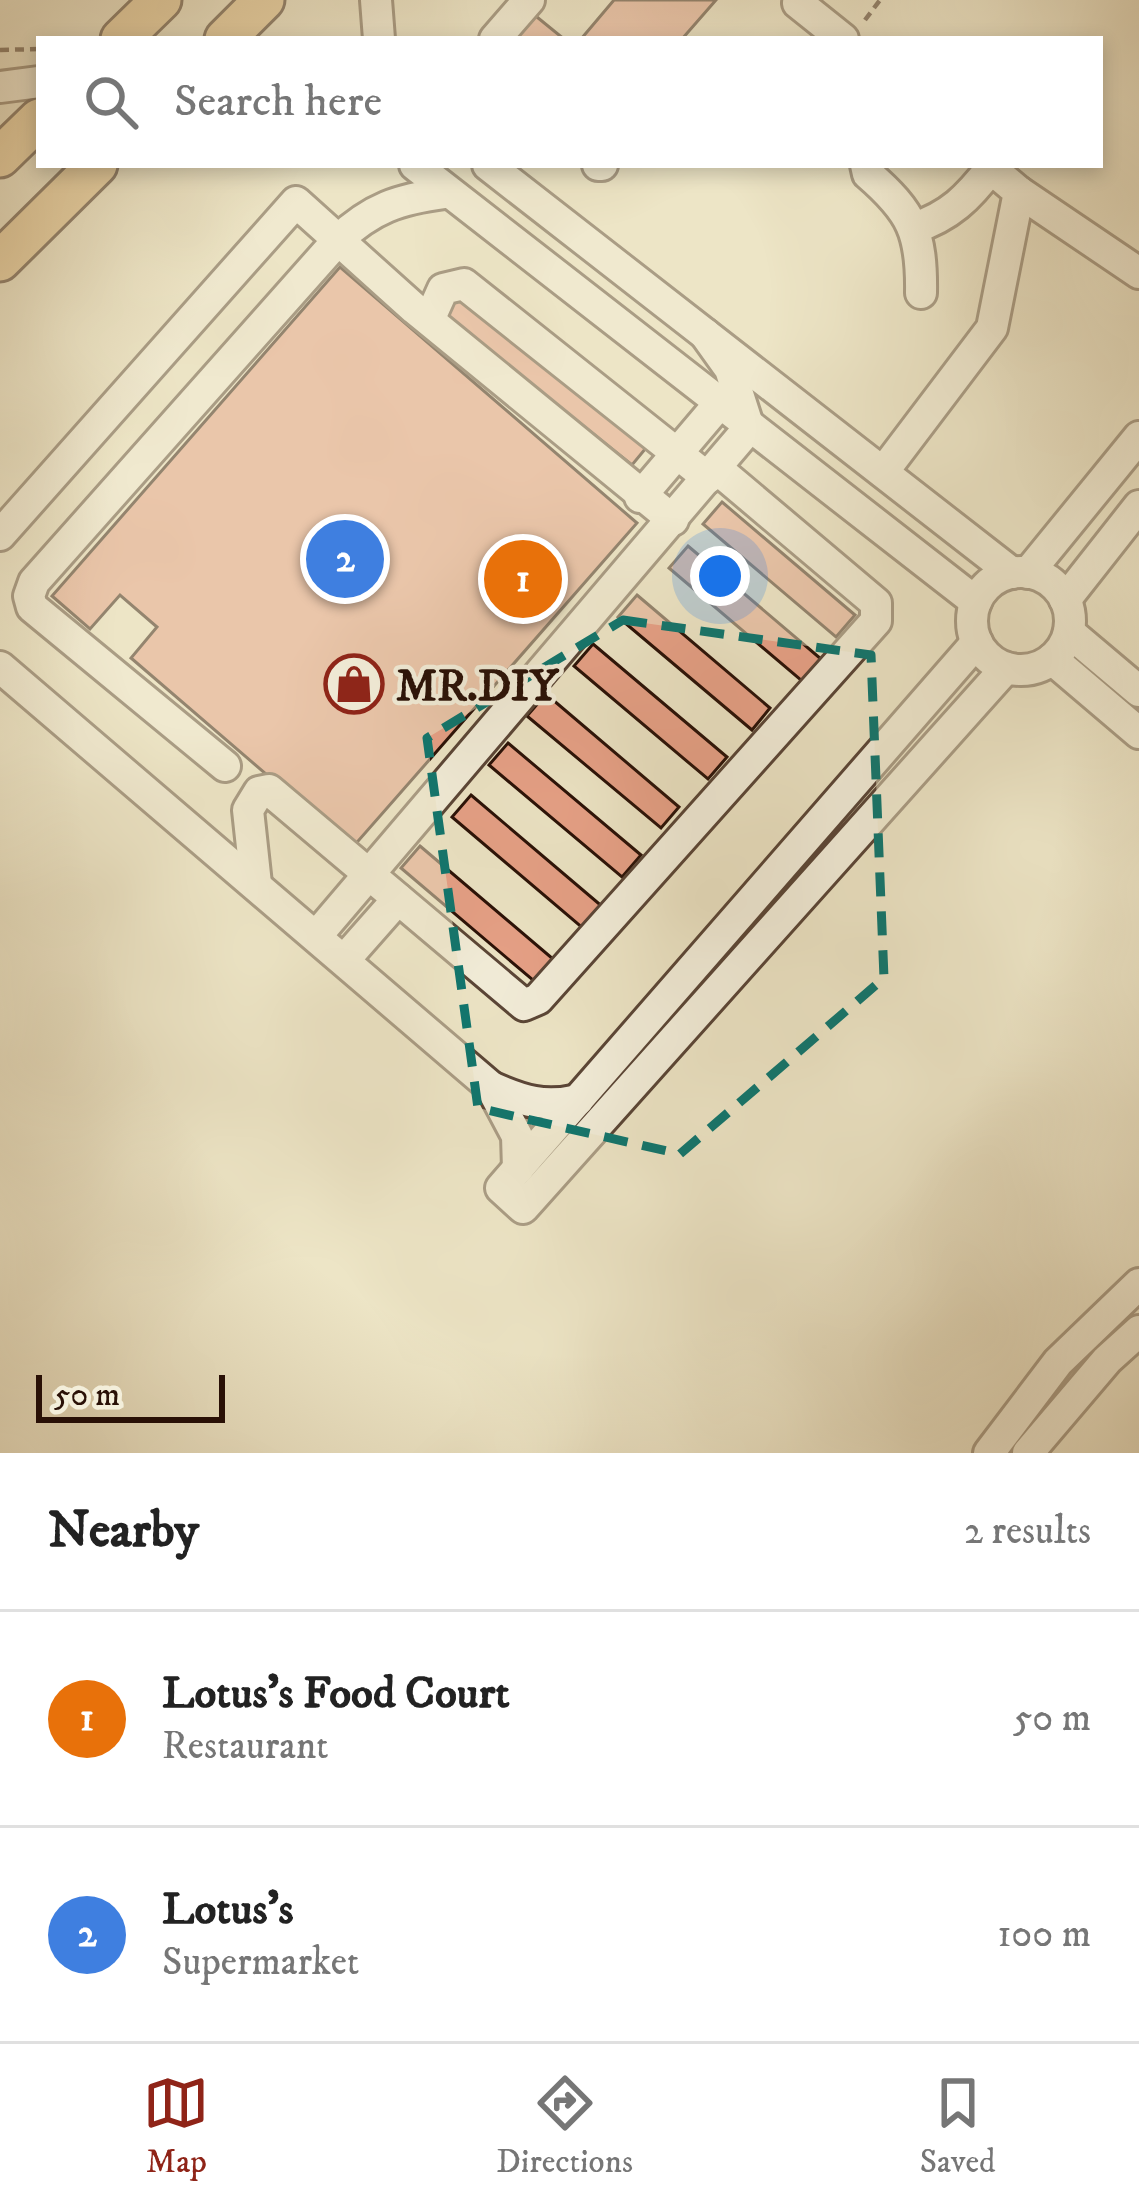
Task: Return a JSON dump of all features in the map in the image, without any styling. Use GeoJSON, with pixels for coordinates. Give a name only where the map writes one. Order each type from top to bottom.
{"type":"FeatureCollection","features":[{"type":"Feature","properties":{"kind":"main road"},"geometry":{"type":"LineString","coordinates":[[124,36],[161,0]]}},
{"type":"Feature","properties":{"kind":"main road"},"geometry":{"type":"LineString","coordinates":[[228,36],[264,0]]}},
{"type":"Feature","properties":{"kind":"main road"},"geometry":{"type":"LineString","coordinates":[[0,157],[36,122]]}},
{"type":"Feature","properties":{"kind":"main road"},"geometry":{"type":"LineString","coordinates":[[0,261],[94,168]]}},
{"type":"Feature","properties":{"kind":"street"},"geometry":{"type":"LineString","coordinates":[[376,0],[379,36]]}},
{"type":"Feature","properties":{"kind":"street"},"geometry":{"type":"LineString","coordinates":[[498,36],[529,0]]}},
{"type":"Feature","properties":{"kind":"street"},"geometry":{"type":"LineString","coordinates":[[798,3],[852,33]]}},
{"type":"Feature","properties":{"kind":"street"},"geometry":{"type":"LineString","coordinates":[[0,87],[36,82]]}},
{"type":"Feature","properties":{"kind":"street"},"geometry":{"type":"LineString","coordinates":[[418,168],[976,602]]}},
{"type":"Feature","properties":{"kind":"street"},"geometry":{"type":"LineString","coordinates":[[867,168],[910,213],[922,259],[922,292]]}},
{"type":"Feature","properties":{"kind":"street"},"geometry":{"type":"LineString","coordinates":[[914,228],[941,219],[968,200],[988,168]]}},
{"type":"Feature","properties":{"kind":"street"},"geometry":{"type":"LineString","coordinates":[[991,168],[1018,193],[1139,273]]}},
{"type":"Feature","properties":{"kind":"street"},"geometry":{"type":"LineString","coordinates":[[503,170],[883,472],[1020,573],[1056,587],[1065,600],[1069,632],[1052,658],[1038,667],[1006,668],[977,643],[971,618],[984,588],[1020,573],[1139,437]]}},
{"type":"Feature","properties":{"kind":"street"},"geometry":{"type":"LineString","coordinates":[[225,766],[32,607],[28,596],[34,582],[338,240],[368,212],[404,198],[445,193]]}},
{"type":"Feature","properties":{"kind":"street"},"geometry":{"type":"LineString","coordinates":[[883,472],[992,328],[1018,193]]}},
{"type":"Feature","properties":{"kind":"street"},"geometry":{"type":"LineString","coordinates":[[0,535],[296,202],[640,497],[674,520]]}},
{"type":"Feature","properties":{"kind":"street"},"geometry":{"type":"LineString","coordinates":[[256,884],[248,810],[259,792],[269,790],[524,1004],[538,999],[876,621],[876,603],[712,473],[674,454],[464,284],[443,289],[430,318]]}},
{"type":"Feature","properties":{"kind":"street"},"geometry":{"type":"LineString","coordinates":[[705,334],[730,369],[749,428]]}},
{"type":"Feature","properties":{"kind":"street"},"geometry":{"type":"LineString","coordinates":[[640,497],[719,404]]}},
{"type":"Feature","properties":{"kind":"street"},"geometry":{"type":"LineString","coordinates":[[318,934],[749,428]]}},
{"type":"Feature","properties":{"kind":"street"},"geometry":{"type":"LineString","coordinates":[[1065,600],[1139,506]]}},
{"type":"Feature","properties":{"kind":"street"},"geometry":{"type":"LineString","coordinates":[[1069,632],[1139,691]]}},
{"type":"Feature","properties":{"kind":"street"},"geometry":{"type":"LineString","coordinates":[[977,643],[501,1188],[523,1208],[1006,668]]}},
{"type":"Feature","properties":{"kind":"street"},"geometry":{"type":"LineString","coordinates":[[1052,658],[1139,734]]}},
{"type":"Feature","properties":{"kind":"street"},"geometry":{"type":"LineString","coordinates":[[0,667],[318,934],[491,1087],[528,1103],[552,1106],[578,1100]]}},
{"type":"Feature","properties":{"kind":"street"},"geometry":{"type":"LineString","coordinates":[[346,958],[398,899]]}},
{"type":"Feature","properties":{"kind":"street"},"geometry":{"type":"LineString","coordinates":[[491,1087],[517,1136],[518,1168]]}},
{"type":"Feature","properties":{"kind":"street"},"geometry":{"type":"LineString","coordinates":[[989,1453],[1058,1363],[1139,1284]]}},
{"type":"Feature","properties":{"kind":"street"},"geometry":{"type":"LineString","coordinates":[[1028,1453],[1106,1360],[1139,1330]]}},
{"type":"Feature","properties":{"kind":"path"},"geometry":{"type":"LineString","coordinates":[[852,33],[880,0]]}},
{"type":"Feature","properties":{"kind":"path"},"geometry":{"type":"LineString","coordinates":[[0,50],[36,49]]}},
{"type":"Feature","properties":{"kind":"highlighted area"},"geometry":{"type":"Polygon","coordinates":[[[623,620],[871,655],[884,978],[680,1154],[478,1108],[427,738],[623,620]]]}},
{"type":"Feature","properties":{"kind":"building"},"geometry":{"type":"Polygon","coordinates":[[[614,0],[716,0],[685,36],[584,36],[614,0]]]}},
{"type":"Feature","properties":{"kind":"building"},"geometry":{"type":"Polygon","coordinates":[[[532,13],[560,36],[513,36],[532,13]]]}},
{"type":"Feature","properties":{"kind":"building"},"geometry":{"type":"Polygon","coordinates":[[[340,267],[637,523],[352,848],[131,658],[157,627],[120,595],[90,629],[52,596],[340,267]]]}},
{"type":"Feature","properties":{"kind":"building"},"geometry":{"type":"Polygon","coordinates":[[[457,298],[646,448],[632,465],[443,314],[457,298]]]}},
{"type":"Feature","properties":{"kind":"building"},"geometry":{"type":"Polygon","coordinates":[[[722,502],[855,615],[836,637],[703,524],[722,502]]]}},
{"type":"Feature","properties":{"kind":"building"},"geometry":{"type":"Polygon","coordinates":[[[688,546],[821,659],[802,681],[669,568],[688,546]]]}},
{"type":"Feature","properties":{"kind":"building"},"geometry":{"type":"Polygon","coordinates":[[[637,595],[770,708],[752,730],[618,617],[637,595]]]}},
{"type":"Feature","properties":{"kind":"building"},"geometry":{"type":"Polygon","coordinates":[[[593,644],[727,757],[708,779],[574,666],[593,644]]]}},
{"type":"Feature","properties":{"kind":"building"},"geometry":{"type":"Polygon","coordinates":[[[546,694],[679,807],[661,828],[527,716],[546,694]]]}},
{"type":"Feature","properties":{"kind":"building"},"geometry":{"type":"Polygon","coordinates":[[[508,743],[641,855],[622,877],[489,765],[508,743]]]}},
{"type":"Feature","properties":{"kind":"building"},"geometry":{"type":"Polygon","coordinates":[[[471,795],[604,908],[585,930],[452,817],[471,795]]]}},
{"type":"Feature","properties":{"kind":"building"},"geometry":{"type":"Polygon","coordinates":[[[420,846],[553,959],[534,981],[401,868],[420,846]]]}},
{"type":"Feature","properties":{"kind":"place","name":"Lotus's"},"geometry":{"type":"Point","coordinates":[345,559]}},
{"type":"Feature","properties":{"kind":"place","name":"Lotus's Food Court"},"geometry":{"type":"Point","coordinates":[523,579]}},
{"type":"Feature","properties":{"kind":"place","name":"MR.DIY"},"geometry":{"type":"Point","coordinates":[354,684]}}]}
